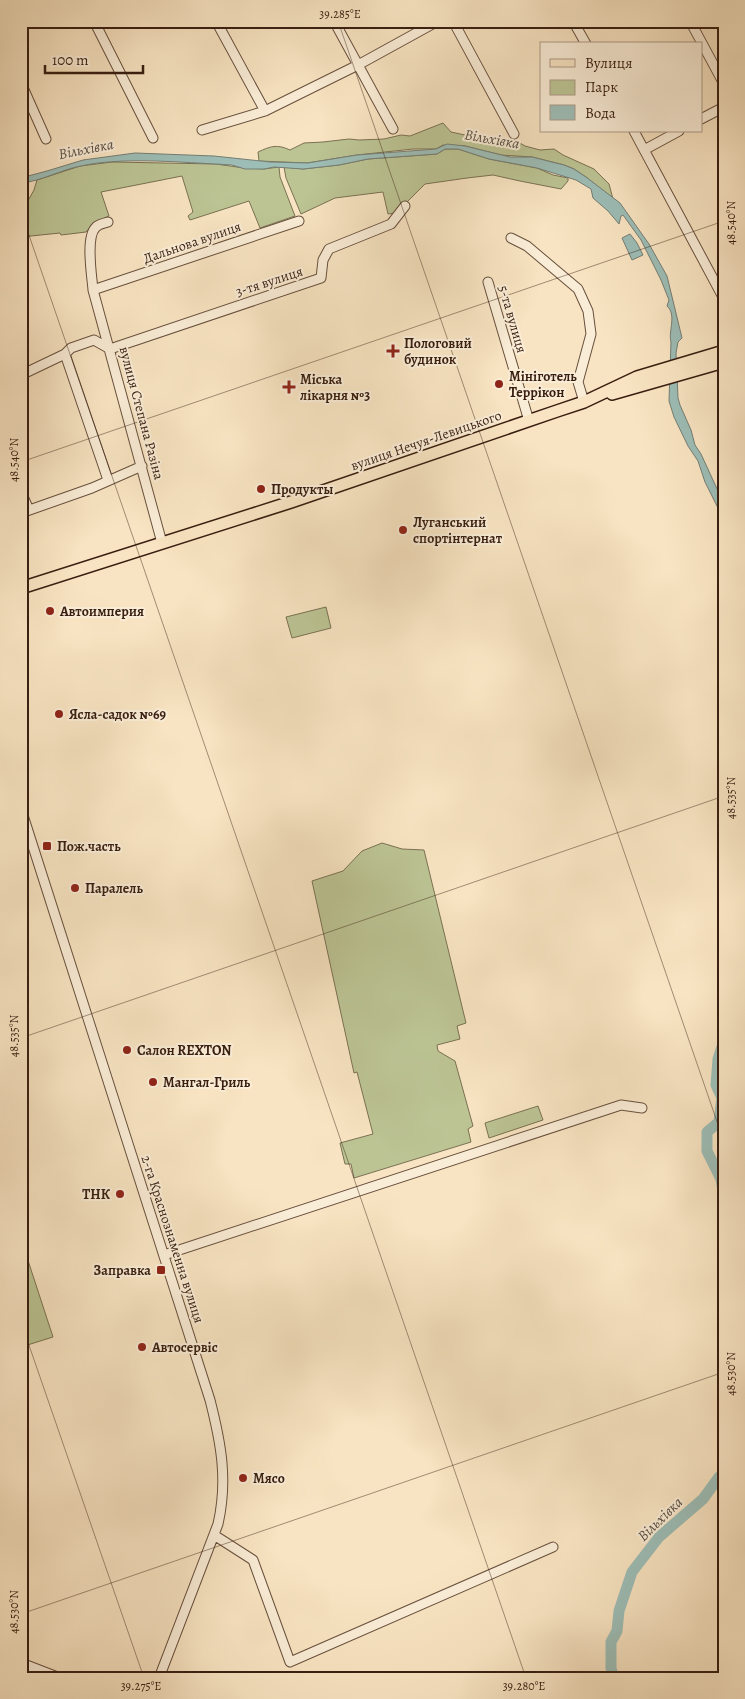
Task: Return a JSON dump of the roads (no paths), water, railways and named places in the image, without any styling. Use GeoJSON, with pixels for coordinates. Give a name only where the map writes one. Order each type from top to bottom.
{"type":"FeatureCollection","features":[{"type":"Feature","properties":{"kind":"main road"},"geometry":{"type":"LineString","coordinates":[[699,364],[724,351]]}},
{"type":"Feature","properties":{"kind":"main road"},"geometry":{"type":"LineString","coordinates":[[699,364],[724,362]]}},
{"type":"Feature","properties":{"kind":"main road","name":"вулиця Нечуя-Левицького"},"geometry":{"type":"LineString","coordinates":[[21,588],[290,502],[639,382],[699,364]]}},
{"type":"Feature","properties":{"kind":"street"},"geometry":{"type":"LineString","coordinates":[[94,21],[153,138]]}},
{"type":"Feature","properties":{"kind":"street"},"geometry":{"type":"LineString","coordinates":[[216,21],[264,111]]}},
{"type":"Feature","properties":{"kind":"street"},"geometry":{"type":"LineString","coordinates":[[334,21],[393,129]]}},
{"type":"Feature","properties":{"kind":"street"},"geometry":{"type":"LineString","coordinates":[[202,130],[264,111],[358,65],[438,21]]}},
{"type":"Feature","properties":{"kind":"street"},"geometry":{"type":"LineString","coordinates":[[453,21],[514,134]]}},
{"type":"Feature","properties":{"kind":"street"},"geometry":{"type":"LineString","coordinates":[[574,21],[585,42]]}},
{"type":"Feature","properties":{"kind":"street"},"geometry":{"type":"LineString","coordinates":[[690,21],[701,42]]}},
{"type":"Feature","properties":{"kind":"street"},"geometry":{"type":"LineString","coordinates":[[702,43],[724,84]]}},
{"type":"Feature","properties":{"kind":"street"},"geometry":{"type":"LineString","coordinates":[[21,84],[46,139]]}},
{"type":"Feature","properties":{"kind":"street"},"geometry":{"type":"LineString","coordinates":[[702,118],[724,107]]}},
{"type":"Feature","properties":{"kind":"street"},"geometry":{"type":"LineString","coordinates":[[635,132],[724,299]]}},
{"type":"Feature","properties":{"kind":"street"},"geometry":{"type":"LineString","coordinates":[[644,150],[677,132]]}},
{"type":"Feature","properties":{"kind":"street","name":"3-тя вулиця"},"geometry":{"type":"LineString","coordinates":[[110,349],[321,278],[323,260],[329,248],[392,224],[405,206]]}},
{"type":"Feature","properties":{"kind":"street","name":"Дальнова вулиця"},"geometry":{"type":"LineString","coordinates":[[93,290],[299,221]]}},
{"type":"Feature","properties":{"kind":"street","name":"вулиця Степана Разіна"},"geometry":{"type":"LineString","coordinates":[[108,222],[96,227],[93,232],[89,252],[93,290],[162,543]]}},
{"type":"Feature","properties":{"kind":"street"},"geometry":{"type":"LineString","coordinates":[[511,238],[527,246],[578,289],[588,311],[591,334],[578,382],[584,402]]}},
{"type":"Feature","properties":{"kind":"street","name":"5-та вулиця"},"geometry":{"type":"LineString","coordinates":[[488,282],[528,421]]}},
{"type":"Feature","properties":{"kind":"street"},"geometry":{"type":"LineString","coordinates":[[21,375],[65,354],[70,348],[94,340],[110,349]]}},
{"type":"Feature","properties":{"kind":"street"},"geometry":{"type":"LineString","coordinates":[[65,354],[108,480]]}},
{"type":"Feature","properties":{"kind":"street"},"geometry":{"type":"LineString","coordinates":[[21,492],[25,512],[142,466]]}},
{"type":"Feature","properties":{"kind":"street","name":"2-га Краснознаменна вулиця"},"geometry":{"type":"LineString","coordinates":[[21,808],[210,1400],[217,1428],[224,1483],[223,1503],[214,1535],[159,1678]]}},
{"type":"Feature","properties":{"kind":"street"},"geometry":{"type":"LineString","coordinates":[[164,1255],[621,1105],[642,1108]]}},
{"type":"Feature","properties":{"kind":"street"},"geometry":{"type":"LineString","coordinates":[[214,1535],[253,1560],[290,1662],[553,1547]]}},
{"type":"Feature","properties":{"kind":"street"},"geometry":{"type":"LineString","coordinates":[[21,1663],[60,1678]]}},
{"type":"Feature","properties":{"kind":"water"},"geometry":{"type":"Polygon","coordinates":[[[447,144],[465,146],[510,157],[532,157],[564,165],[586,177],[620,203],[649,244],[667,276],[682,338],[678,342],[676,353],[678,398],[695,445],[724,504],[724,520],[705,482],[698,461],[688,446],[674,417],[669,401],[672,318],[667,306],[669,300],[661,280],[641,240],[623,215],[619,224],[593,198],[591,189],[576,180],[537,168],[489,159],[458,149],[445,149],[437,154],[368,159],[339,165],[303,169],[274,167],[245,169],[232,165],[165,161],[97,163],[21,183],[21,176],[28,176],[83,160],[135,153],[214,156],[270,162],[308,163],[357,155],[436,149],[447,144]]]}},
{"type":"Feature","properties":{"kind":"water"},"geometry":{"type":"Polygon","coordinates":[[[630,234],[643,255],[632,260],[622,238],[630,234]]]}},
{"type":"Feature","properties":{"kind":"waterway","name":"Вільхівка"},"geometry":{"type":"LineString","coordinates":[[724,1041],[718,1059],[716,1085],[722,1098],[719,1122],[707,1132],[707,1151],[721,1179],[724,1196]]}},
{"type":"Feature","properties":{"kind":"waterway","name":"Вільхівка"},"geometry":{"type":"LineString","coordinates":[[614,1678],[611,1668],[611,1642],[617,1631],[619,1611],[632,1572],[659,1537],[703,1499],[719,1477],[724,1475]]}},
{"type":"Feature","properties":{"kind":"place","name":"Пологовий будинок"},"geometry":{"type":"Point","coordinates":[393,351]}},
{"type":"Feature","properties":{"kind":"place","name":"Мініготель Террікон"},"geometry":{"type":"Point","coordinates":[499,384]}},
{"type":"Feature","properties":{"kind":"place","name":"Міська лікарня №3"},"geometry":{"type":"Point","coordinates":[289,387]}},
{"type":"Feature","properties":{"kind":"place","name":"Продукты"},"geometry":{"type":"Point","coordinates":[261,489]}},
{"type":"Feature","properties":{"kind":"place","name":"Луганський спортінтернат"},"geometry":{"type":"Point","coordinates":[403,530]}},
{"type":"Feature","properties":{"kind":"place","name":"Автоимперия"},"geometry":{"type":"Point","coordinates":[50,611]}},
{"type":"Feature","properties":{"kind":"place","name":"Ясла-садок №69"},"geometry":{"type":"Point","coordinates":[59,714]}},
{"type":"Feature","properties":{"kind":"place","name":"Пож.часть"},"geometry":{"type":"Point","coordinates":[47,846]}},
{"type":"Feature","properties":{"kind":"place","name":"Паралель"},"geometry":{"type":"Point","coordinates":[75,888]}},
{"type":"Feature","properties":{"kind":"place","name":"Салон REXTON"},"geometry":{"type":"Point","coordinates":[127,1050]}},
{"type":"Feature","properties":{"kind":"place","name":"Мангал-Гриль"},"geometry":{"type":"Point","coordinates":[153,1082]}},
{"type":"Feature","properties":{"kind":"place","name":"ТНК"},"geometry":{"type":"Point","coordinates":[120,1194]}},
{"type":"Feature","properties":{"kind":"place","name":"Заправка"},"geometry":{"type":"Point","coordinates":[161,1270]}},
{"type":"Feature","properties":{"kind":"place","name":"Автосервіс"},"geometry":{"type":"Point","coordinates":[142,1347]}},
{"type":"Feature","properties":{"kind":"place","name":"Мясо"},"geometry":{"type":"Point","coordinates":[243,1478]}}]}
